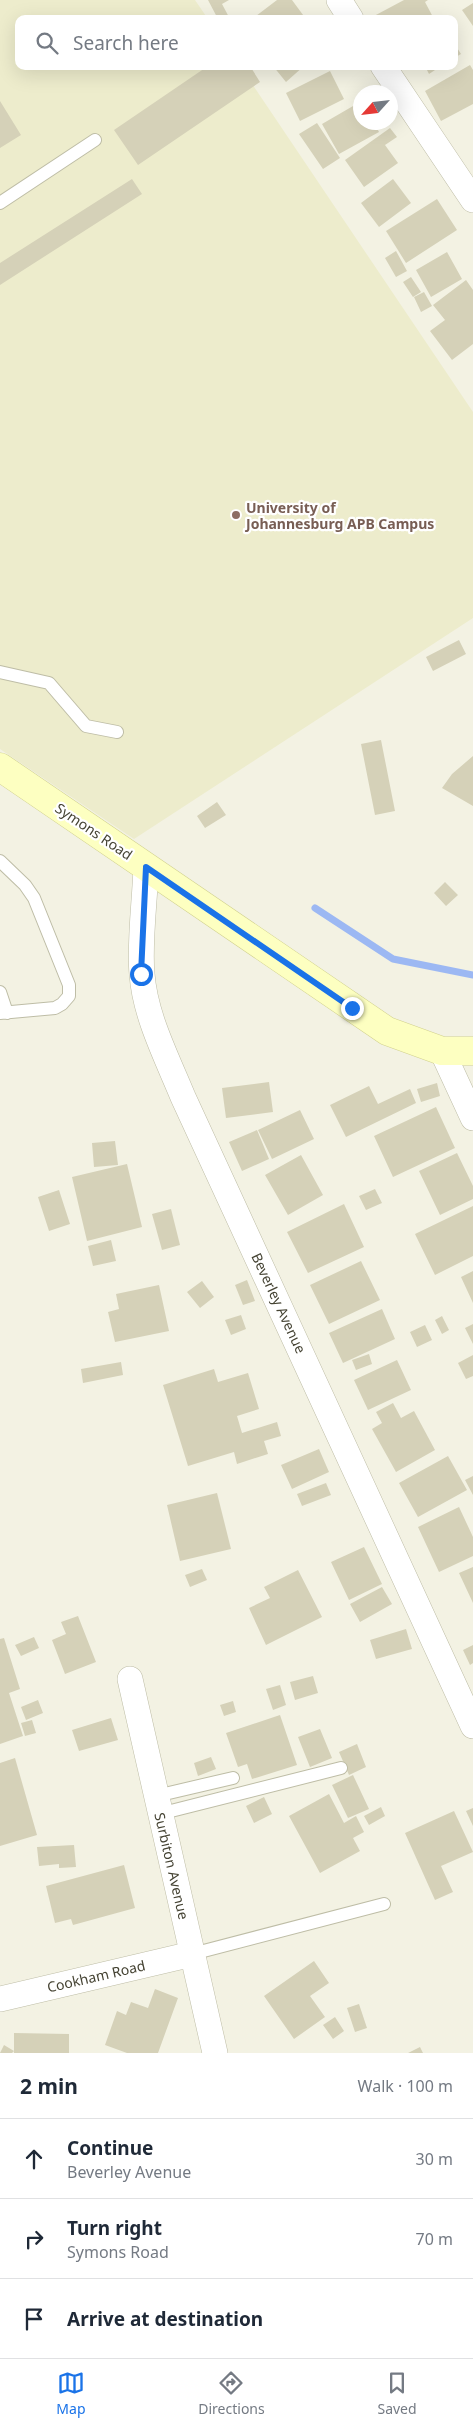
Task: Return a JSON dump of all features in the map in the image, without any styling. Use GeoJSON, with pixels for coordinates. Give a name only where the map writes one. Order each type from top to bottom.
{"type":"FeatureCollection","features":[{"type":"Feature","properties":{"kind":"main road","name":"Symons Road"},"geometry":{"type":"LineString","coordinates":[[0,767],[387,1031],[442,1051],[473,1051]]}},
{"type":"Feature","properties":{"kind":"street"},"geometry":{"type":"LineString","coordinates":[[339,0],[348,15]]}},
{"type":"Feature","properties":{"kind":"street"},"geometry":{"type":"LineString","coordinates":[[386,70],[473,200]]}},
{"type":"Feature","properties":{"kind":"street","name":"Beverley Avenue"},"geometry":{"type":"LineString","coordinates":[[146,867],[141,974],[146,1000],[158,1036],[183,1097],[473,1726]]}},
{"type":"Feature","properties":{"kind":"street"},"geometry":{"type":"LineString","coordinates":[[442,1051],[473,1118]]}},
{"type":"Feature","properties":{"kind":"street","name":"Surbiton Avenue"},"geometry":{"type":"LineString","coordinates":[[130,1679],[215,2053]]}},
{"type":"Feature","properties":{"kind":"street","name":"Cookham Road"},"geometry":{"type":"LineString","coordinates":[[0,1999],[192,1954]]}},
{"type":"Feature","properties":{"kind":"lane"},"geometry":{"type":"LineString","coordinates":[[0,203],[95,140]]}},
{"type":"Feature","properties":{"kind":"lane"},"geometry":{"type":"LineString","coordinates":[[0,672],[49,683],[86,726],[116,732]]}},
{"type":"Feature","properties":{"kind":"lane"},"geometry":{"type":"LineString","coordinates":[[0,861],[25,885],[34,898],[69,986],[69,996],[62,1004],[55,1008],[4,1013],[0,992]]}},
{"type":"Feature","properties":{"kind":"lane"},"geometry":{"type":"LineString","coordinates":[[158,1805],[341,1768]]}},
{"type":"Feature","properties":{"kind":"lane"},"geometry":{"type":"LineString","coordinates":[[158,1805],[233,1778]]}},
{"type":"Feature","properties":{"kind":"lane"},"geometry":{"type":"LineString","coordinates":[[192,1954],[384,1904]]}},
{"type":"Feature","properties":{"kind":"shaded area","name":"University of Johannesburg APB Campus"},"geometry":{"type":"Polygon","coordinates":[[[0,0],[195,0],[205,15],[15,15],[15,70],[243,70],[473,412],[473,618],[134,839],[0,749],[0,0]]]}},
{"type":"Feature","properties":{"kind":"building"},"geometry":{"type":"Polygon","coordinates":[[[208,0],[229,0],[222,4],[228,15],[216,15],[208,0]]]}},
{"type":"Feature","properties":{"kind":"building"},"geometry":{"type":"Polygon","coordinates":[[[277,0],[292,0],[303,15],[257,15],[277,0]]]}},
{"type":"Feature","properties":{"kind":"building"},"geometry":{"type":"Polygon","coordinates":[[[404,0],[428,0],[425,2],[432,15],[376,15],[404,0]]]}},
{"type":"Feature","properties":{"kind":"building"},"geometry":{"type":"Polygon","coordinates":[[[473,3],[473,26],[462,10],[473,3]]]}},
{"type":"Feature","properties":{"kind":"building"},"geometry":{"type":"Polygon","coordinates":[[[470,65],[473,70],[473,104],[441,121],[425,91],[470,65]]]}},
{"type":"Feature","properties":{"kind":"building"},"geometry":{"type":"Polygon","coordinates":[[[202,70],[252,70],[260,82],[138,165],[114,130],[202,70]]]}},
{"type":"Feature","properties":{"kind":"building"},"geometry":{"type":"Polygon","coordinates":[[[276,70],[300,70],[286,82],[276,70]]]}},
{"type":"Feature","properties":{"kind":"building"},"geometry":{"type":"Polygon","coordinates":[[[427,70],[435,70],[429,74],[427,70]]]}},
{"type":"Feature","properties":{"kind":"building"},"geometry":{"type":"Polygon","coordinates":[[[330,71],[344,99],[300,121],[286,93],[330,71]]]}},
{"type":"Feature","properties":{"kind":"building"},"geometry":{"type":"Polygon","coordinates":[[[0,101],[21,135],[0,148],[0,101]]]}},
{"type":"Feature","properties":{"kind":"building"},"geometry":{"type":"Polygon","coordinates":[[[353,106],[353,130],[378,130],[379,132],[339,154],[322,124],[353,106]]]}},
{"type":"Feature","properties":{"kind":"building"},"geometry":{"type":"Polygon","coordinates":[[[317,123],[340,158],[323,169],[299,134],[317,123]]]}},
{"type":"Feature","properties":{"kind":"building"},"geometry":{"type":"Polygon","coordinates":[[[387,130],[392,130],[397,137],[385,145],[398,163],[364,187],[345,160],[387,130]]]}},
{"type":"Feature","properties":{"kind":"building"},"geometry":{"type":"Polygon","coordinates":[[[132,179],[142,194],[0,285],[0,263],[132,179]]]}},
{"type":"Feature","properties":{"kind":"building"},"geometry":{"type":"Polygon","coordinates":[[[393,179],[411,203],[379,227],[361,203],[393,179]]]}},
{"type":"Feature","properties":{"kind":"building"},"geometry":{"type":"Polygon","coordinates":[[[437,199],[457,230],[406,263],[386,231],[437,199]]]}},
{"type":"Feature","properties":{"kind":"building"},"geometry":{"type":"Polygon","coordinates":[[[396,251],[407,271],[396,277],[385,258],[396,251]]]}},
{"type":"Feature","properties":{"kind":"building"},"geometry":{"type":"Polygon","coordinates":[[[447,252],[462,279],[431,297],[416,270],[447,252]]]}},
{"type":"Feature","properties":{"kind":"building"},"geometry":{"type":"Polygon","coordinates":[[[411,277],[421,292],[413,297],[403,282],[411,277]]]}},
{"type":"Feature","properties":{"kind":"building"},"geometry":{"type":"Polygon","coordinates":[[[466,280],[473,290],[473,344],[452,360],[430,331],[445,320],[433,305],[466,280]]]}},
{"type":"Feature","properties":{"kind":"building"},"geometry":{"type":"Polygon","coordinates":[[[424,292],[432,306],[421,312],[414,297],[424,292]]]}},
{"type":"Feature","properties":{"kind":"building"},"geometry":{"type":"Polygon","coordinates":[[[459,640],[466,654],[433,671],[426,657],[459,640]]]}},
{"type":"Feature","properties":{"kind":"building"},"geometry":{"type":"Polygon","coordinates":[[[381,740],[395,811],[375,815],[361,744],[381,740]]]}},
{"type":"Feature","properties":{"kind":"building"},"geometry":{"type":"Polygon","coordinates":[[[473,756],[473,806],[442,788],[452,774],[473,756]]]}},
{"type":"Feature","properties":{"kind":"building"},"geometry":{"type":"Polygon","coordinates":[[[217,802],[226,815],[205,828],[197,816],[217,802]]]}},
{"type":"Feature","properties":{"kind":"building"},"geometry":{"type":"Polygon","coordinates":[[[445,882],[458,895],[446,906],[434,893],[445,882]]]}},
{"type":"Feature","properties":{"kind":"building"},"geometry":{"type":"Polygon","coordinates":[[[269,1082],[273,1112],[226,1118],[222,1088],[269,1082]]]}},
{"type":"Feature","properties":{"kind":"building"},"geometry":{"type":"Polygon","coordinates":[[[437,1083],[440,1096],[421,1102],[417,1089],[437,1083]]]}},
{"type":"Feature","properties":{"kind":"building"},"geometry":{"type":"Polygon","coordinates":[[[369,1086],[378,1104],[410,1089],[416,1103],[346,1137],[330,1105],[369,1086]]]}},
{"type":"Feature","properties":{"kind":"building"},"geometry":{"type":"Polygon","coordinates":[[[436,1107],[455,1148],[393,1177],[374,1136],[436,1107]]]}},
{"type":"Feature","properties":{"kind":"building"},"geometry":{"type":"Polygon","coordinates":[[[300,1110],[314,1139],[272,1159],[258,1130],[300,1110]]]}},
{"type":"Feature","properties":{"kind":"building"},"geometry":{"type":"Polygon","coordinates":[[[257,1130],[269,1159],[242,1171],[229,1142],[257,1130]]]}},
{"type":"Feature","properties":{"kind":"building"},"geometry":{"type":"Polygon","coordinates":[[[115,1141],[118,1165],[94,1167],[92,1143],[115,1141]]]}},
{"type":"Feature","properties":{"kind":"building"},"geometry":{"type":"Polygon","coordinates":[[[457,1153],[473,1186],[473,1199],[440,1215],[419,1171],[457,1153]]]}},
{"type":"Feature","properties":{"kind":"building"},"geometry":{"type":"Polygon","coordinates":[[[301,1155],[323,1195],[288,1215],[265,1175],[301,1155]]]}},
{"type":"Feature","properties":{"kind":"building"},"geometry":{"type":"Polygon","coordinates":[[[127,1164],[142,1227],[87,1241],[72,1177],[127,1164]]]}},
{"type":"Feature","properties":{"kind":"building"},"geometry":{"type":"Polygon","coordinates":[[[375,1189],[382,1203],[366,1210],[359,1196],[375,1189]]]}},
{"type":"Feature","properties":{"kind":"building"},"geometry":{"type":"Polygon","coordinates":[[[59,1190],[70,1224],[49,1231],[38,1197],[59,1190]]]}},
{"type":"Feature","properties":{"kind":"building"},"geometry":{"type":"Polygon","coordinates":[[[344,1204],[364,1247],[308,1273],[287,1232],[344,1204]]]}},
{"type":"Feature","properties":{"kind":"building"},"geometry":{"type":"Polygon","coordinates":[[[473,1206],[473,1256],[435,1275],[415,1234],[473,1206]]]}},
{"type":"Feature","properties":{"kind":"building"},"geometry":{"type":"Polygon","coordinates":[[[171,1209],[180,1245],[162,1250],[152,1214],[171,1209]]]}},
{"type":"Feature","properties":{"kind":"building"},"geometry":{"type":"Polygon","coordinates":[[[111,1240],[116,1261],[93,1266],[88,1246],[111,1240]]]}},
{"type":"Feature","properties":{"kind":"building"},"geometry":{"type":"Polygon","coordinates":[[[361,1261],[380,1300],[329,1324],[310,1285],[361,1261]]]}},
{"type":"Feature","properties":{"kind":"building"},"geometry":{"type":"Polygon","coordinates":[[[473,1271],[473,1303],[461,1277],[473,1271]]]}},
{"type":"Feature","properties":{"kind":"building"},"geometry":{"type":"Polygon","coordinates":[[[247,1280],[255,1301],[243,1305],[235,1285],[247,1280]]]}},
{"type":"Feature","properties":{"kind":"building"},"geometry":{"type":"Polygon","coordinates":[[[202,1281],[214,1297],[200,1308],[187,1292],[202,1281]]]}},
{"type":"Feature","properties":{"kind":"building"},"geometry":{"type":"Polygon","coordinates":[[[159,1285],[169,1331],[115,1342],[108,1312],[119,1309],[116,1294],[159,1285]]]}},
{"type":"Feature","properties":{"kind":"building"},"geometry":{"type":"Polygon","coordinates":[[[382,1309],[395,1339],[343,1363],[329,1333],[382,1309]]]}},
{"type":"Feature","properties":{"kind":"building"},"geometry":{"type":"Polygon","coordinates":[[[241,1315],[246,1329],[231,1335],[225,1320],[241,1315]]]}},
{"type":"Feature","properties":{"kind":"building"},"geometry":{"type":"Polygon","coordinates":[[[442,1316],[449,1330],[442,1334],[435,1320],[442,1316]]]}},
{"type":"Feature","properties":{"kind":"building"},"geometry":{"type":"Polygon","coordinates":[[[473,1324],[473,1344],[465,1328],[473,1324]]]}},
{"type":"Feature","properties":{"kind":"building"},"geometry":{"type":"Polygon","coordinates":[[[425,1325],[432,1340],[417,1347],[410,1332],[425,1325]]]}},
{"type":"Feature","properties":{"kind":"building"},"geometry":{"type":"Polygon","coordinates":[[[369,1354],[372,1364],[356,1370],[352,1360],[369,1354]]]}},
{"type":"Feature","properties":{"kind":"building"},"geometry":{"type":"Polygon","coordinates":[[[473,1355],[473,1376],[466,1379],[458,1363],[473,1355]]]}},
{"type":"Feature","properties":{"kind":"building"},"geometry":{"type":"Polygon","coordinates":[[[397,1360],[411,1390],[368,1410],[354,1380],[397,1360]]]}},
{"type":"Feature","properties":{"kind":"building"},"geometry":{"type":"Polygon","coordinates":[[[121,1362],[123,1375],[83,1383],[81,1369],[121,1362]]]}},
{"type":"Feature","properties":{"kind":"building"},"geometry":{"type":"Polygon","coordinates":[[[214,1369],[218,1382],[248,1373],[259,1409],[237,1416],[242,1433],[277,1422],[281,1436],[264,1441],[268,1454],[237,1464],[234,1452],[188,1466],[163,1385],[214,1369]]]}},
{"type":"Feature","properties":{"kind":"building"},"geometry":{"type":"Polygon","coordinates":[[[393,1403],[401,1418],[414,1411],[435,1450],[396,1472],[372,1429],[382,1423],[376,1412],[393,1403]]]}},
{"type":"Feature","properties":{"kind":"building"},"geometry":{"type":"Polygon","coordinates":[[[319,1449],[329,1472],[292,1489],[281,1465],[319,1449]]]}},
{"type":"Feature","properties":{"kind":"building"},"geometry":{"type":"Polygon","coordinates":[[[448,1456],[467,1490],[418,1517],[399,1483],[448,1456]]]}},
{"type":"Feature","properties":{"kind":"building"},"geometry":{"type":"Polygon","coordinates":[[[473,1476],[473,1495],[465,1480],[473,1476]]]}},
{"type":"Feature","properties":{"kind":"building"},"geometry":{"type":"Polygon","coordinates":[[[326,1483],[331,1495],[302,1506],[297,1494],[326,1483]]]}},
{"type":"Feature","properties":{"kind":"building"},"geometry":{"type":"Polygon","coordinates":[[[217,1493],[231,1549],[180,1561],[167,1505],[217,1493]]]}},
{"type":"Feature","properties":{"kind":"building"},"geometry":{"type":"Polygon","coordinates":[[[459,1507],[473,1537],[473,1556],[439,1572],[418,1527],[459,1507]]]}},
{"type":"Feature","properties":{"kind":"building"},"geometry":{"type":"Polygon","coordinates":[[[364,1547],[382,1584],[349,1600],[331,1562],[364,1547]]]}},
{"type":"Feature","properties":{"kind":"building"},"geometry":{"type":"Polygon","coordinates":[[[473,1567],[473,1603],[459,1573],[473,1567]]]}},
{"type":"Feature","properties":{"kind":"building"},"geometry":{"type":"Polygon","coordinates":[[[202,1569],[207,1580],[190,1587],[185,1575],[202,1569]]]}},
{"type":"Feature","properties":{"kind":"building"},"geometry":{"type":"Polygon","coordinates":[[[298,1570],[322,1617],[266,1645],[249,1608],[270,1598],[264,1587],[298,1570]]]}},
{"type":"Feature","properties":{"kind":"building"},"geometry":{"type":"Polygon","coordinates":[[[382,1587],[392,1604],[360,1622],[350,1604],[382,1587]]]}},
{"type":"Feature","properties":{"kind":"building"},"geometry":{"type":"Polygon","coordinates":[[[78,1616],[96,1662],[65,1674],[52,1640],[66,1634],[61,1622],[78,1616]]]}},
{"type":"Feature","properties":{"kind":"building"},"geometry":{"type":"Polygon","coordinates":[[[406,1629],[412,1649],[376,1659],[370,1640],[406,1629]]]}},
{"type":"Feature","properties":{"kind":"building"},"geometry":{"type":"Polygon","coordinates":[[[34,1637],[39,1648],[21,1656],[15,1645],[34,1637]]]}},
{"type":"Feature","properties":{"kind":"building"},"geometry":{"type":"Polygon","coordinates":[[[4,1638],[20,1689],[9,1693],[23,1736],[0,1744],[0,1639],[4,1638]]]}},
{"type":"Feature","properties":{"kind":"building"},"geometry":{"type":"Polygon","coordinates":[[[473,1645],[473,1663],[470,1665],[463,1650],[473,1645]]]}},
{"type":"Feature","properties":{"kind":"building"},"geometry":{"type":"Polygon","coordinates":[[[313,1676],[318,1693],[295,1700],[290,1682],[313,1676]]]}},
{"type":"Feature","properties":{"kind":"building"},"geometry":{"type":"Polygon","coordinates":[[[280,1685],[286,1705],[273,1710],[266,1689],[280,1685]]]}},
{"type":"Feature","properties":{"kind":"building"},"geometry":{"type":"Polygon","coordinates":[[[38,1700],[43,1713],[26,1720],[21,1707],[38,1700]]]}},
{"type":"Feature","properties":{"kind":"building"},"geometry":{"type":"Polygon","coordinates":[[[233,1701],[236,1712],[224,1716],[220,1705],[233,1701]]]}},
{"type":"Feature","properties":{"kind":"building"},"geometry":{"type":"Polygon","coordinates":[[[280,1715],[297,1765],[252,1779],[247,1764],[238,1767],[226,1733],[280,1715]]]}},
{"type":"Feature","properties":{"kind":"building"},"geometry":{"type":"Polygon","coordinates":[[[111,1718],[118,1740],[79,1751],[72,1730],[111,1718]]]}},
{"type":"Feature","properties":{"kind":"building"},"geometry":{"type":"Polygon","coordinates":[[[32,1720],[36,1733],[25,1736],[21,1723],[32,1720]]]}},
{"type":"Feature","properties":{"kind":"building"},"geometry":{"type":"Polygon","coordinates":[[[320,1729],[332,1758],[310,1767],[298,1737],[320,1729]]]}},
{"type":"Feature","properties":{"kind":"building"},"geometry":{"type":"Polygon","coordinates":[[[357,1744],[366,1767],[349,1775],[339,1752],[357,1744]]]}},
{"type":"Feature","properties":{"kind":"building"},"geometry":{"type":"Polygon","coordinates":[[[211,1757],[216,1769],[198,1776],[194,1763],[211,1757]]]}},
{"type":"Feature","properties":{"kind":"building"},"geometry":{"type":"Polygon","coordinates":[[[15,1758],[37,1835],[0,1846],[0,1763],[15,1758]]]}},
{"type":"Feature","properties":{"kind":"building"},"geometry":{"type":"Polygon","coordinates":[[[353,1775],[369,1809],[348,1818],[332,1785],[353,1775]]]}},
{"type":"Feature","properties":{"kind":"building"},"geometry":{"type":"Polygon","coordinates":[[[329,1794],[344,1823],[356,1816],[364,1832],[353,1838],[360,1851],[320,1873],[289,1816],[329,1794]]]}},
{"type":"Feature","properties":{"kind":"building"},"geometry":{"type":"Polygon","coordinates":[[[264,1797],[272,1814],[254,1823],[246,1806],[264,1797]]]}},
{"type":"Feature","properties":{"kind":"building"},"geometry":{"type":"Polygon","coordinates":[[[381,1807],[385,1816],[369,1825],[364,1816],[381,1807]]]}},
{"type":"Feature","properties":{"kind":"building"},"geometry":{"type":"Polygon","coordinates":[[[473,1808],[473,1826],[466,1811],[473,1808]]]}},
{"type":"Feature","properties":{"kind":"building"},"geometry":{"type":"Polygon","coordinates":[[[454,1811],[473,1852],[441,1866],[453,1892],[435,1900],[405,1833],[454,1811]]]}},
{"type":"Feature","properties":{"kind":"building"},"geometry":{"type":"Polygon","coordinates":[[[74,1845],[76,1867],[59,1868],[59,1864],[39,1866],[37,1847],[74,1845]]]}},
{"type":"Feature","properties":{"kind":"building"},"geometry":{"type":"Polygon","coordinates":[[[124,1865],[135,1908],[73,1925],[71,1919],[55,1923],[46,1886],[124,1865]]]}},
{"type":"Feature","properties":{"kind":"building"},"geometry":{"type":"Polygon","coordinates":[[[314,1961],[329,1983],[310,1996],[325,2017],[294,2039],[264,1996],[314,1961]]]}},
{"type":"Feature","properties":{"kind":"building"},"geometry":{"type":"Polygon","coordinates":[[[155,1989],[178,1998],[158,2053],[127,2053],[105,2045],[117,2011],[126,2015],[131,2002],[148,2008],[155,1989]]]}},
{"type":"Feature","properties":{"kind":"building"},"geometry":{"type":"Polygon","coordinates":[[[359,2004],[367,2028],[355,2032],[347,2008],[359,2004]]]}},
{"type":"Feature","properties":{"kind":"building"},"geometry":{"type":"Polygon","coordinates":[[[335,2017],[344,2031],[333,2039],[323,2025],[335,2017]]]}},
{"type":"Feature","properties":{"kind":"building"},"geometry":{"type":"Polygon","coordinates":[[[14,2033],[69,2034],[69,2053],[14,2053],[14,2033]]]}},
{"type":"Feature","properties":{"kind":"building"},"geometry":{"type":"Polygon","coordinates":[[[4,2045],[14,2051],[12,2053],[0,2053],[4,2045]]]}},
{"type":"Feature","properties":{"kind":"building"},"geometry":{"type":"Polygon","coordinates":[[[420,2047],[423,2053],[408,2053],[420,2047]]]}},
{"type":"Feature","properties":{"kind":"waterway"},"geometry":{"type":"LineString","coordinates":[[315,908],[393,959],[473,975]]}},
{"type":"Feature","properties":{"kind":"place","name":"University of Johannesburg APB Campus"},"geometry":{"type":"Point","coordinates":[236,515]}},
{"type":"Feature","properties":{"kind":"route"},"geometry":{"type":"LineString","coordinates":[[141,974],[146,867],[352,1008]]}}]}
